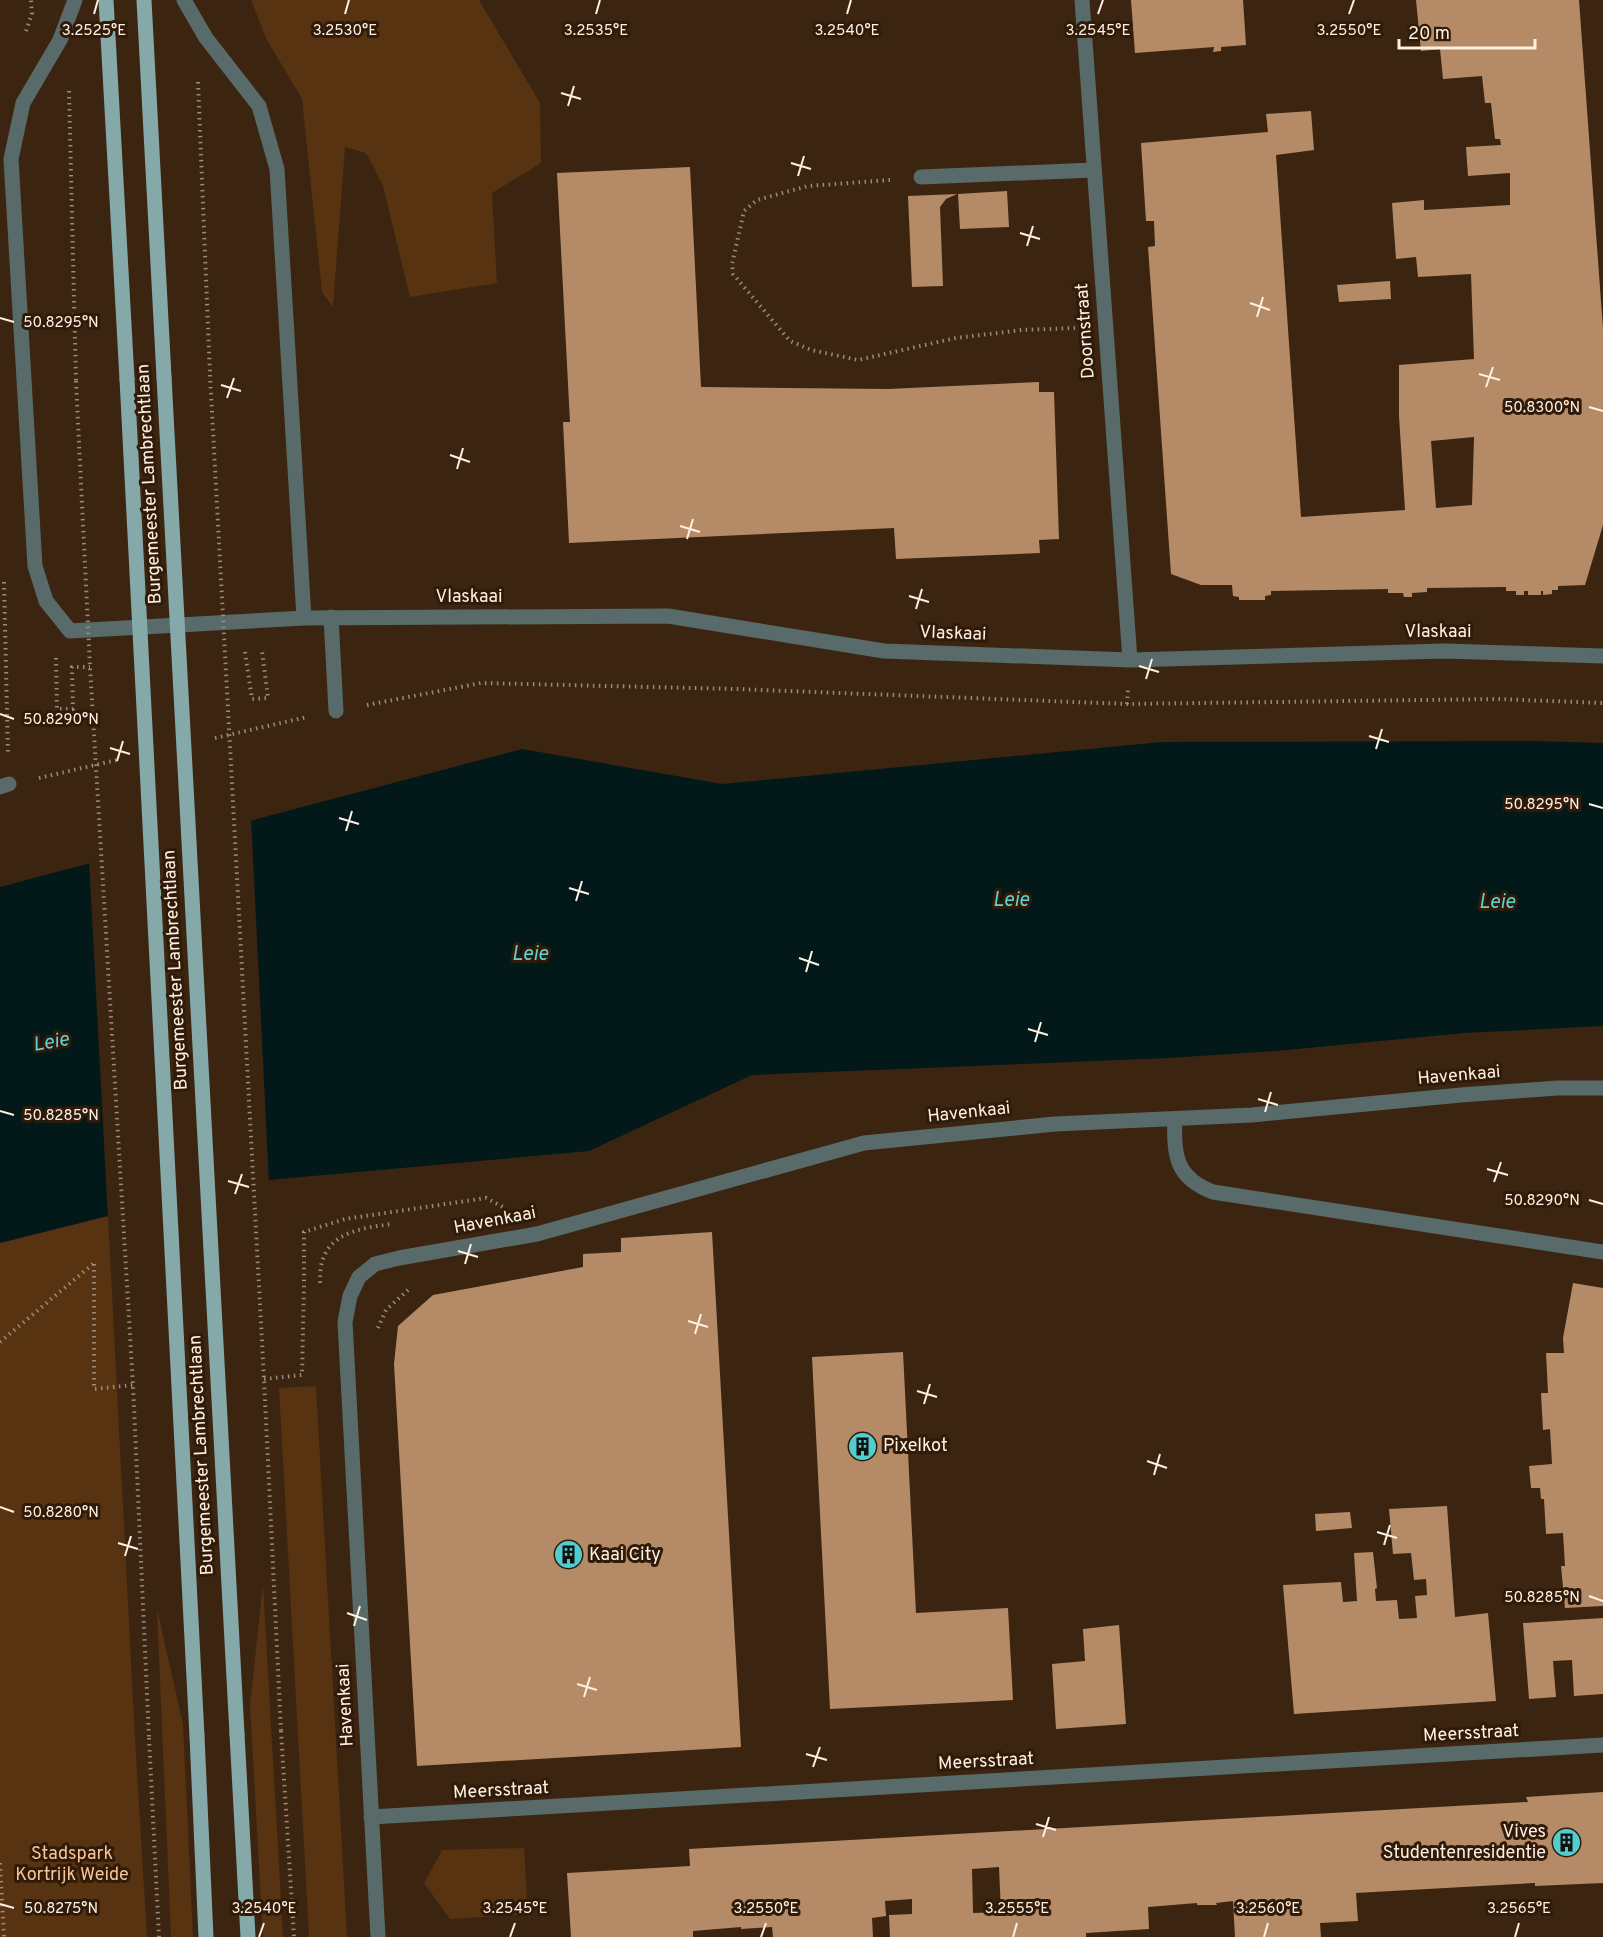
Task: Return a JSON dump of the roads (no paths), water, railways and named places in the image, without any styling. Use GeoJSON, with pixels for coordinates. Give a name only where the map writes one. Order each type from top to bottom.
{"type":"FeatureCollection","features":[{"type":"Feature","properties":{"kind":"main road","name":"Burgemeester Lambrechtlaan"},"geometry":{"type":"LineString","coordinates":[[106,0],[206,1937]]}},
{"type":"Feature","properties":{"kind":"main road","name":"Burgemeester Lambrechtlaan"},"geometry":{"type":"LineString","coordinates":[[144,0],[248,1937]]}},
{"type":"Feature","properties":{"kind":"street","name":"Vlaskaai"},"geometry":{"type":"LineString","coordinates":[[75,0],[60,40],[23,103],[11,159],[34,566],[46,601],[70,631],[331,617],[668,616],[884,651],[1130,660],[1443,651],[1603,656]]}},
{"type":"Feature","properties":{"kind":"street"},"geometry":{"type":"LineString","coordinates":[[184,0],[206,38],[259,106],[277,169],[304,618]]}},
{"type":"Feature","properties":{"kind":"street","name":"Doornstraat"},"geometry":{"type":"LineString","coordinates":[[1082,0],[1130,660]]}},
{"type":"Feature","properties":{"kind":"street"},"geometry":{"type":"LineString","coordinates":[[921,177],[1094,170]]}},
{"type":"Feature","properties":{"kind":"street"},"geometry":{"type":"LineString","coordinates":[[331,617],[336,711]]}},
{"type":"Feature","properties":{"kind":"street","name":"Havenkaai"},"geometry":{"type":"LineString","coordinates":[[378,1937],[345,1322],[350,1296],[359,1277],[375,1264],[537,1234],[864,1143],[1055,1124],[1252,1115],[1547,1089],[1603,1088]]}},
{"type":"Feature","properties":{"kind":"street"},"geometry":{"type":"LineString","coordinates":[[1175,1119],[1174,1141],[1178,1164],[1192,1182],[1213,1192],[1603,1252]]}},
{"type":"Feature","properties":{"kind":"street","name":"Meersstraat"},"geometry":{"type":"LineString","coordinates":[[371,1817],[1603,1745]]}},
{"type":"Feature","properties":{"kind":"water","name":"Leie"},"geometry":{"type":"Polygon","coordinates":[[[1533,741],[1603,743],[1603,1026],[1464,1033],[1276,1051],[1168,1058],[752,1075],[589,1151],[269,1180],[0,1243],[0,887],[522,749],[722,784],[1162,742],[1533,741]]]}},
{"type":"Feature","properties":{"kind":"place","name":"Pixelkot"},"geometry":{"type":"Point","coordinates":[862,1446]}},
{"type":"Feature","properties":{"kind":"place","name":"Kaai City"},"geometry":{"type":"Point","coordinates":[568,1555]}},
{"type":"Feature","properties":{"kind":"place","name":"Vives Studentenresidentie"},"geometry":{"type":"Point","coordinates":[1567,1842]}},
{"type":"Feature","properties":{"kind":"park label","name":"Stadspark Kortrijk Weide"},"geometry":{"type":"Point","coordinates":[72,1864]}}]}
